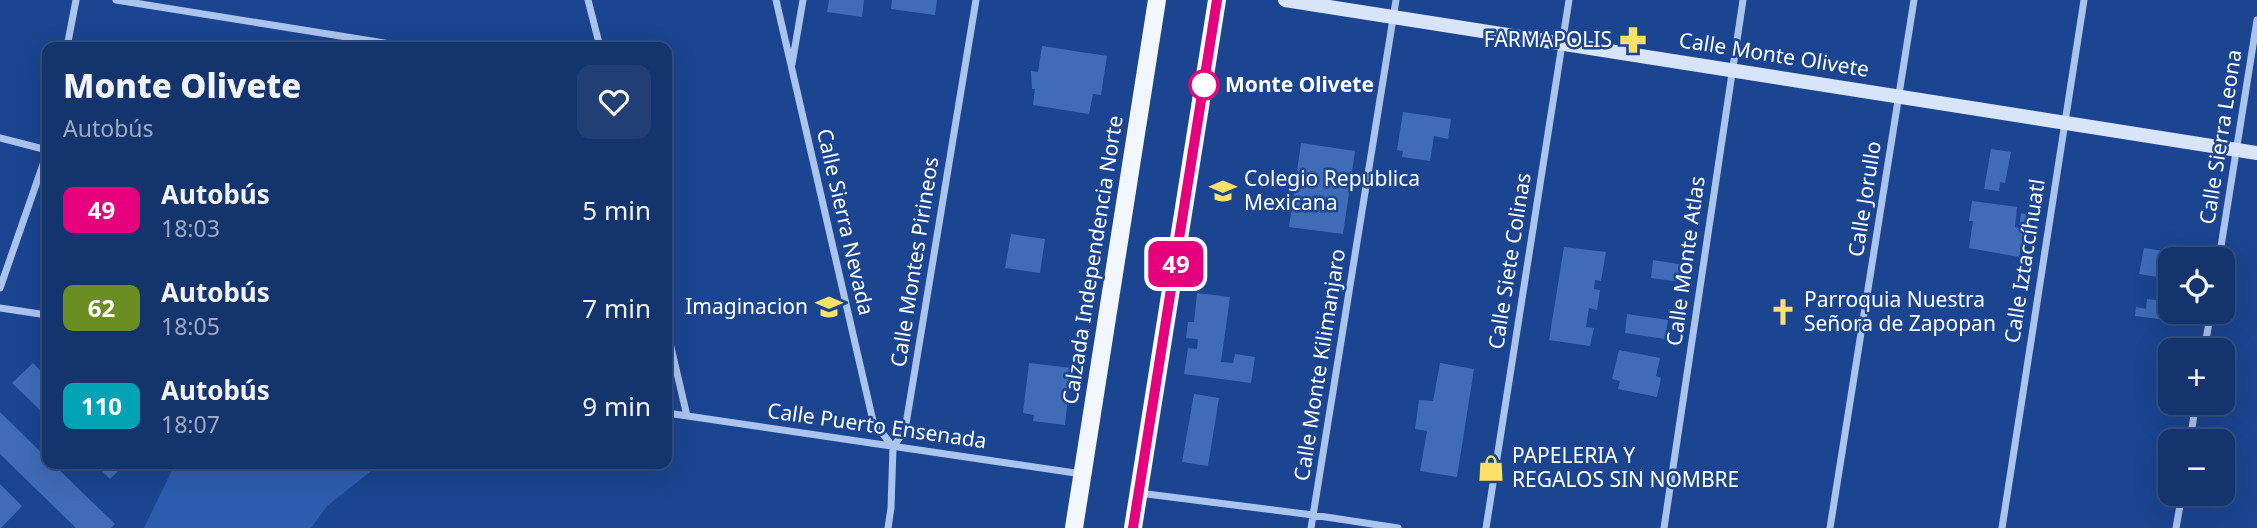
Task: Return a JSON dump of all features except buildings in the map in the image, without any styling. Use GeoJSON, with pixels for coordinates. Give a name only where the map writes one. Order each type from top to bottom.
{"type":"FeatureCollection","features":[{"type":"Feature","properties":{"kind":"main road","name":"Calzada Independencia Norte"},"geometry":{"type":"LineString","coordinates":[[1073,528],[1157,0]]}},
{"type":"Feature","properties":{"kind":"main road"},"geometry":{"type":"LineString","coordinates":[[1133,528],[1217,0]]}},
{"type":"Feature","properties":{"kind":"street"},"geometry":{"type":"LineString","coordinates":[[68,42],[76,0]]}},
{"type":"Feature","properties":{"kind":"street"},"geometry":{"type":"LineString","coordinates":[[116,0],[379,42]]}},
{"type":"Feature","properties":{"kind":"street"},"geometry":{"type":"LineString","coordinates":[[588,0],[599,42]]}},
{"type":"Feature","properties":{"kind":"street","name":"Calle Sierra Nevada"},"geometry":{"type":"LineString","coordinates":[[776,0],[873,421],[893,447]]}},
{"type":"Feature","properties":{"kind":"street"},"geometry":{"type":"LineString","coordinates":[[792,68],[803,0]]}},
{"type":"Feature","properties":{"kind":"street","name":"Calle Montes Pirineos"},"geometry":{"type":"LineString","coordinates":[[888,528],[893,447],[905,430],[976,0]]}},
{"type":"Feature","properties":{"kind":"street","name":"Calle Monte Olivete"},"geometry":{"type":"LineString","coordinates":[[1285,0],[2257,153]]}},
{"type":"Feature","properties":{"kind":"street","name":"Calle Monte Kilimanjaro"},"geometry":{"type":"LineString","coordinates":[[1311,528],[1396,0]]}},
{"type":"Feature","properties":{"kind":"street","name":"Calle Siete Colinas"},"geometry":{"type":"LineString","coordinates":[[1486,528],[1569,0]]}},
{"type":"Feature","properties":{"kind":"street","name":"Calle Monte Atlas"},"geometry":{"type":"LineString","coordinates":[[1664,528],[1743,0]]}},
{"type":"Feature","properties":{"kind":"street","name":"Calle Jorullo"},"geometry":{"type":"LineString","coordinates":[[1830,528],[1914,0]]}},
{"type":"Feature","properties":{"kind":"street","name":"Calle Iztaccíhuatl"},"geometry":{"type":"LineString","coordinates":[[2003,528],[2084,0]]}},
{"type":"Feature","properties":{"kind":"street","name":"Calle Sierra Leona"},"geometry":{"type":"LineString","coordinates":[[2221,247],[2257,20]]}},
{"type":"Feature","properties":{"kind":"street"},"geometry":{"type":"LineString","coordinates":[[0,138],[42,150]]}},
{"type":"Feature","properties":{"kind":"street"},"geometry":{"type":"LineString","coordinates":[[0,288],[42,166]]}},
{"type":"Feature","properties":{"kind":"street"},"geometry":{"type":"LineString","coordinates":[[0,308],[42,314]]}},
{"type":"Feature","properties":{"kind":"street"},"geometry":{"type":"LineString","coordinates":[[672,352],[687,416]]}},
{"type":"Feature","properties":{"kind":"street","name":"Calle Puerto Ensenada"},"geometry":{"type":"LineString","coordinates":[[672,414],[1082,474]]}},
{"type":"Feature","properties":{"kind":"street"},"geometry":{"type":"LineString","coordinates":[[1139,493],[1313,514],[1398,528]]}},
{"type":"Feature","properties":{"kind":"street"},"geometry":{"type":"LineString","coordinates":[[2176,528],[2180,506]]}},
{"type":"Feature","properties":{"kind":"shaded area"},"geometry":{"type":"Polygon","coordinates":[[[173,469],[374,469],[327,506],[311,528],[144,528],[173,469]]]}},
{"type":"Feature","properties":{"kind":"bus line","name":"49"},"geometry":{"type":"LineString","coordinates":[[1133,528],[1217,0]]}},
{"type":"Feature","properties":{"kind":"place","name":"FARMAPOLIS"},"geometry":{"type":"Point","coordinates":[1633,40]}},
{"type":"Feature","properties":{"kind":"place","name":"Monte Olivete"},"geometry":{"type":"Point","coordinates":[1204,85]}},
{"type":"Feature","properties":{"kind":"place","name":"Colegio Republica Mexicana"},"geometry":{"type":"Point","coordinates":[1223,191]}},
{"type":"Feature","properties":{"kind":"place","name":"Imaginacion"},"geometry":{"type":"Point","coordinates":[829,307]}},
{"type":"Feature","properties":{"kind":"place","name":"Parroquia Nuestra Señora de Zapopan"},"geometry":{"type":"Point","coordinates":[1783,312]}},
{"type":"Feature","properties":{"kind":"place","name":"PAPELERIA Y REGALOS SIN NOMBRE"},"geometry":{"type":"Point","coordinates":[1491,468]}}]}
